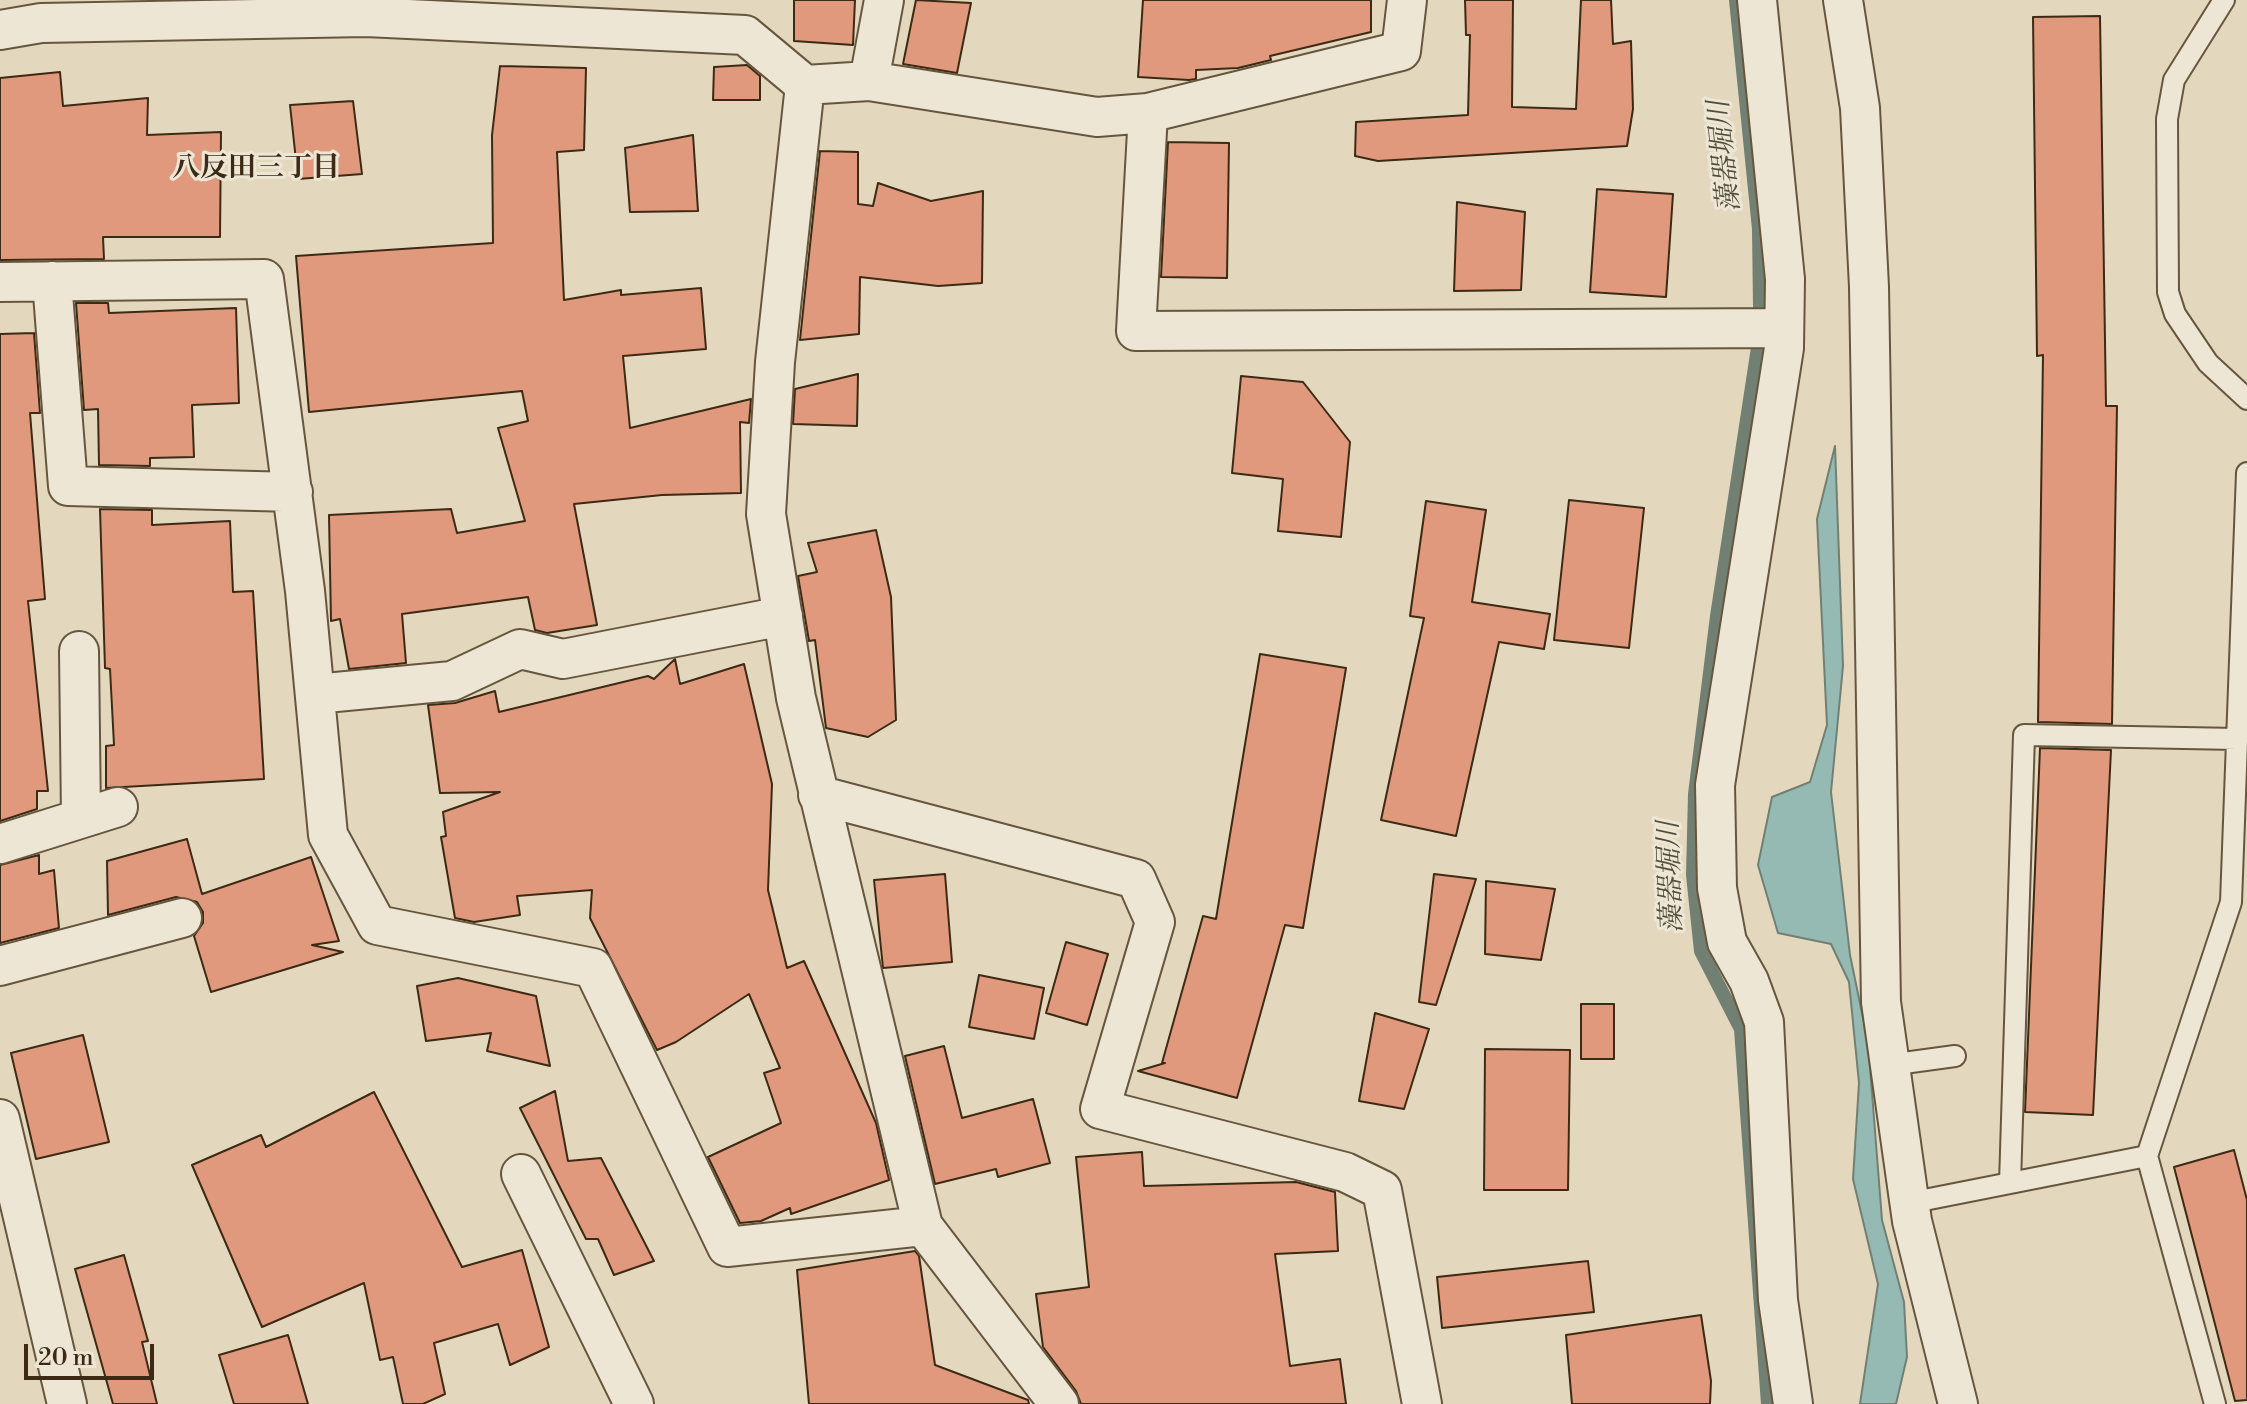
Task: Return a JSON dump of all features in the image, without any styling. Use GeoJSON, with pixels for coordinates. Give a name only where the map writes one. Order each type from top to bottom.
{"type":"FeatureCollection","features":[{"type":"Feature","properties":{"kind":"street"},"geometry":{"type":"LineString","coordinates":[[869,81],[884,0]]}},
{"type":"Feature","properties":{"kind":"street"},"geometry":{"type":"LineString","coordinates":[[0,30],[41,23],[366,17],[745,35],[805,85],[869,81],[1097,117],[1148,113],[1401,51],[1407,0]]}},
{"type":"Feature","properties":{"kind":"street"},"geometry":{"type":"LineString","coordinates":[[1757,0],[1785,279],[1784,328],[1767,464],[1715,785],[1717,888],[1727,942],[1749,981],[1764,1022],[1778,1300],[1793,1404]]}},
{"type":"Feature","properties":{"kind":"street"},"geometry":{"type":"LineString","coordinates":[[1843,0],[1860,108],[1869,287],[1881,1002],[1909,1203],[1958,1404]]}},
{"type":"Feature","properties":{"kind":"street"},"geometry":{"type":"LineString","coordinates":[[805,85],[775,362],[766,514],[783,616],[818,795],[923,1226],[1059,1404]]}},
{"type":"Feature","properties":{"kind":"street"},"geometry":{"type":"LineString","coordinates":[[1148,113],[1136,331],[1784,328]]}},
{"type":"Feature","properties":{"kind":"street"},"geometry":{"type":"LineString","coordinates":[[0,282],[264,279],[293,492],[328,835],[377,925],[593,968],[727,1247],[923,1226]]}},
{"type":"Feature","properties":{"kind":"street"},"geometry":{"type":"LineString","coordinates":[[52,281],[68,486],[293,492]]}},
{"type":"Feature","properties":{"kind":"street"},"geometry":{"type":"LineString","coordinates":[[315,694],[452,681],[520,649],[563,659],[783,616]]}},
{"type":"Feature","properties":{"kind":"street"},"geometry":{"type":"LineString","coordinates":[[79,651],[81,818]]}},
{"type":"Feature","properties":{"kind":"street"},"geometry":{"type":"LineString","coordinates":[[818,795],[1136,879],[1155,922],[1100,1109],[1345,1172],[1382,1190],[1422,1404]]}},
{"type":"Feature","properties":{"kind":"street"},"geometry":{"type":"LineString","coordinates":[[0,844],[118,807]]}},
{"type":"Feature","properties":{"kind":"street"},"geometry":{"type":"LineString","coordinates":[[0,966],[182,918]]}},
{"type":"Feature","properties":{"kind":"street"},"geometry":{"type":"LineString","coordinates":[[0,1119],[67,1404]]}},
{"type":"Feature","properties":{"kind":"street"},"geometry":{"type":"LineString","coordinates":[[521,1174],[634,1404]]}},
{"type":"Feature","properties":{"kind":"lane"},"geometry":{"type":"LineString","coordinates":[[2224,0],[2174,80],[2167,119],[2168,292],[2175,314],[2208,363],[2247,399]]}},
{"type":"Feature","properties":{"kind":"lane"},"geometry":{"type":"LineString","coordinates":[[2215,1404],[2147,1156],[2231,902],[2247,473]]}},
{"type":"Feature","properties":{"kind":"lane"},"geometry":{"type":"LineString","coordinates":[[2010,1183],[2024,735],[2237,739]]}},
{"type":"Feature","properties":{"kind":"lane"},"geometry":{"type":"LineString","coordinates":[[1889,1065],[1955,1056]]}},
{"type":"Feature","properties":{"kind":"lane"},"geometry":{"type":"LineString","coordinates":[[1909,1203],[2147,1156]]}},
{"type":"Feature","properties":{"kind":"water"},"geometry":{"type":"Polygon","coordinates":[[[1835,446],[1843,666],[1831,792],[1850,955],[1868,1042],[1882,1220],[1904,1302],[1907,1357],[1896,1404],[1860,1404],[1878,1284],[1853,1179],[1859,1083],[1849,982],[1831,944],[1778,933],[1758,865],[1772,797],[1810,782],[1827,725],[1817,519],[1835,446]]]}},
{"type":"Feature","properties":{"kind":"building"},"geometry":{"type":"Polygon","coordinates":[[[794,0],[855,0],[853,45],[794,41],[794,0]]]}},
{"type":"Feature","properties":{"kind":"building"},"geometry":{"type":"Polygon","coordinates":[[[916,0],[971,3],[957,73],[903,64],[916,0]]]}},
{"type":"Feature","properties":{"kind":"building"},"geometry":{"type":"Polygon","coordinates":[[[1143,0],[1371,0],[1371,32],[1270,56],[1271,60],[1238,68],[1196,70],[1196,79],[1138,77],[1143,0]]]}},
{"type":"Feature","properties":{"kind":"building"},"geometry":{"type":"Polygon","coordinates":[[[1465,0],[1513,0],[1512,107],[1576,109],[1581,0],[1611,0],[1613,44],[1631,41],[1633,109],[1627,146],[1378,161],[1355,156],[1356,122],[1468,115],[1470,35],[1466,35],[1465,0]]]}},
{"type":"Feature","properties":{"kind":"building"},"geometry":{"type":"Polygon","coordinates":[[[2100,16],[2106,406],[2117,406],[2112,724],[2038,722],[2043,355],[2037,356],[2033,17],[2100,16]]]}},
{"type":"Feature","properties":{"kind":"building"},"geometry":{"type":"Polygon","coordinates":[[[747,65],[760,76],[760,100],[713,100],[714,67],[747,65]]]}},
{"type":"Feature","properties":{"kind":"building"},"geometry":{"type":"Polygon","coordinates":[[[500,66],[586,68],[584,150],[557,152],[564,300],[621,290],[621,295],[701,288],[706,349],[623,356],[630,428],[751,399],[749,423],[740,422],[741,493],[662,495],[574,504],[597,625],[547,633],[535,630],[528,597],[402,614],[406,663],[349,669],[340,619],[331,621],[329,515],[451,509],[457,533],[525,521],[498,428],[528,421],[522,391],[309,412],[296,256],[493,243],[492,135],[500,66]]]}},
{"type":"Feature","properties":{"kind":"building"},"geometry":{"type":"Polygon","coordinates":[[[60,72],[63,106],[148,98],[147,135],[221,132],[220,237],[103,237],[104,259],[0,260],[0,78],[60,72]]]}},
{"type":"Feature","properties":{"kind":"building"},"geometry":{"type":"Polygon","coordinates":[[[353,101],[362,174],[298,179],[290,105],[353,101]]]}},
{"type":"Feature","properties":{"kind":"building"},"geometry":{"type":"Polygon","coordinates":[[[693,135],[698,211],[630,212],[625,148],[693,135]]]}},
{"type":"Feature","properties":{"kind":"building"},"geometry":{"type":"Polygon","coordinates":[[[1168,142],[1229,143],[1227,278],[1161,277],[1168,142]]]}},
{"type":"Feature","properties":{"kind":"building"},"geometry":{"type":"Polygon","coordinates":[[[820,151],[858,152],[858,204],[873,206],[878,183],[931,201],[983,191],[982,283],[938,286],[860,277],[859,334],[800,340],[820,151]]]}},
{"type":"Feature","properties":{"kind":"building"},"geometry":{"type":"Polygon","coordinates":[[[1597,189],[1673,194],[1666,297],[1590,292],[1597,189]]]}},
{"type":"Feature","properties":{"kind":"building"},"geometry":{"type":"Polygon","coordinates":[[[1457,202],[1525,212],[1521,290],[1454,291],[1457,202]]]}},
{"type":"Feature","properties":{"kind":"building"},"geometry":{"type":"Polygon","coordinates":[[[76,303],[108,303],[109,313],[236,308],[239,403],[192,405],[194,457],[150,458],[150,466],[99,465],[98,409],[84,410],[76,303]]]}},
{"type":"Feature","properties":{"kind":"building"},"geometry":{"type":"Polygon","coordinates":[[[34,333],[40,413],[30,413],[45,599],[28,601],[48,791],[37,791],[37,809],[0,821],[0,334],[34,333]]]}},
{"type":"Feature","properties":{"kind":"building"},"geometry":{"type":"Polygon","coordinates":[[[858,374],[857,426],[793,424],[795,389],[858,374]]]}},
{"type":"Feature","properties":{"kind":"building"},"geometry":{"type":"Polygon","coordinates":[[[1241,376],[1303,382],[1350,442],[1341,537],[1278,531],[1283,479],[1232,473],[1241,376]]]}},
{"type":"Feature","properties":{"kind":"building"},"geometry":{"type":"Polygon","coordinates":[[[1569,500],[1644,508],[1629,648],[1554,640],[1569,500]]]}},
{"type":"Feature","properties":{"kind":"building"},"geometry":{"type":"Polygon","coordinates":[[[1426,501],[1486,510],[1472,602],[1550,614],[1544,649],[1499,642],[1456,836],[1381,820],[1424,618],[1410,616],[1426,501]]]}},
{"type":"Feature","properties":{"kind":"building"},"geometry":{"type":"Polygon","coordinates":[[[100,509],[152,510],[152,525],[230,521],[233,592],[253,591],[264,779],[106,788],[106,746],[114,745],[110,669],[105,668],[100,509]]]}},
{"type":"Feature","properties":{"kind":"building"},"geometry":{"type":"Polygon","coordinates":[[[876,530],[891,597],[896,720],[868,737],[826,728],[815,640],[809,641],[798,576],[817,572],[808,543],[876,530]]]}},
{"type":"Feature","properties":{"kind":"building"},"geometry":{"type":"Polygon","coordinates":[[[1260,654],[1346,668],[1303,928],[1285,925],[1237,1098],[1138,1071],[1165,1063],[1162,1063],[1203,916],[1216,919],[1260,654]]]}},
{"type":"Feature","properties":{"kind":"building"},"geometry":{"type":"Polygon","coordinates":[[[675,659],[680,684],[744,664],[772,784],[768,890],[787,968],[804,961],[876,1123],[889,1180],[791,1214],[790,1208],[761,1221],[740,1223],[708,1157],[781,1123],[764,1073],[780,1068],[749,994],[676,1042],[657,1050],[590,918],[592,890],[517,896],[520,915],[474,922],[455,918],[441,837],[446,836],[443,812],[500,792],[440,793],[428,705],[455,703],[495,691],[499,712],[648,676],[654,679],[675,659]]]}},
{"type":"Feature","properties":{"kind":"building"},"geometry":{"type":"Polygon","coordinates":[[[2040,748],[2111,750],[2093,1115],[2025,1112],[2040,748]]]}},
{"type":"Feature","properties":{"kind":"building"},"geometry":{"type":"Polygon","coordinates":[[[187,839],[202,894],[311,857],[339,941],[312,945],[343,952],[211,992],[194,936],[203,923],[203,912],[197,902],[176,897],[108,915],[107,861],[187,839]]]}},
{"type":"Feature","properties":{"kind":"building"},"geometry":{"type":"Polygon","coordinates":[[[39,855],[39,874],[54,870],[59,928],[0,943],[0,865],[39,855]]]}},
{"type":"Feature","properties":{"kind":"building"},"geometry":{"type":"Polygon","coordinates":[[[945,874],[952,962],[883,968],[874,880],[945,874]]]}},
{"type":"Feature","properties":{"kind":"building"},"geometry":{"type":"Polygon","coordinates":[[[1434,874],[1476,879],[1436,1005],[1419,1002],[1434,874]]]}},
{"type":"Feature","properties":{"kind":"building"},"geometry":{"type":"Polygon","coordinates":[[[1486,881],[1555,889],[1541,960],[1485,954],[1486,881]]]}},
{"type":"Feature","properties":{"kind":"building"},"geometry":{"type":"Polygon","coordinates":[[[1066,942],[1108,954],[1087,1025],[1046,1013],[1066,942]]]}},
{"type":"Feature","properties":{"kind":"building"},"geometry":{"type":"Polygon","coordinates":[[[979,975],[1044,988],[1034,1039],[969,1027],[979,975]]]}},
{"type":"Feature","properties":{"kind":"building"},"geometry":{"type":"Polygon","coordinates":[[[458,978],[536,996],[550,1066],[487,1051],[491,1033],[426,1041],[417,986],[458,978]]]}},
{"type":"Feature","properties":{"kind":"building"},"geometry":{"type":"Polygon","coordinates":[[[1581,1004],[1614,1004],[1614,1059],[1581,1059],[1581,1004]]]}},
{"type":"Feature","properties":{"kind":"building"},"geometry":{"type":"Polygon","coordinates":[[[1375,1013],[1429,1029],[1404,1109],[1359,1101],[1375,1013]]]}},
{"type":"Feature","properties":{"kind":"building"},"geometry":{"type":"Polygon","coordinates":[[[83,1035],[109,1142],[36,1159],[11,1053],[83,1035]]]}},
{"type":"Feature","properties":{"kind":"building"},"geometry":{"type":"Polygon","coordinates":[[[944,1046],[962,1118],[1033,1099],[1050,1163],[998,1177],[996,1169],[935,1184],[905,1056],[944,1046]]]}},
{"type":"Feature","properties":{"kind":"building"},"geometry":{"type":"Polygon","coordinates":[[[1485,1049],[1570,1050],[1568,1190],[1484,1190],[1485,1049]]]}},
{"type":"Feature","properties":{"kind":"building"},"geometry":{"type":"Polygon","coordinates":[[[555,1091],[568,1161],[601,1158],[654,1261],[614,1275],[598,1239],[586,1239],[520,1108],[555,1091]]]}},
{"type":"Feature","properties":{"kind":"building"},"geometry":{"type":"Polygon","coordinates":[[[374,1092],[462,1267],[522,1250],[549,1347],[510,1365],[498,1324],[434,1343],[445,1394],[423,1404],[403,1404],[393,1357],[380,1360],[364,1283],[262,1327],[192,1165],[261,1135],[266,1147],[374,1092]]]}},
{"type":"Feature","properties":{"kind":"building"},"geometry":{"type":"Polygon","coordinates":[[[2234,1150],[2247,1200],[2247,1400],[2235,1401],[2174,1167],[2234,1150]]]}},
{"type":"Feature","properties":{"kind":"building"},"geometry":{"type":"Polygon","coordinates":[[[1142,1152],[1144,1186],[1296,1182],[1335,1192],[1338,1251],[1275,1254],[1290,1366],[1340,1359],[1346,1404],[1081,1404],[1076,1391],[1043,1347],[1036,1294],[1089,1287],[1076,1157],[1142,1152]]]}},
{"type":"Feature","properties":{"kind":"building"},"geometry":{"type":"Polygon","coordinates":[[[915,1251],[919,1256],[935,1365],[1028,1400],[1029,1404],[809,1404],[797,1270],[915,1251]]]}},
{"type":"Feature","properties":{"kind":"building"},"geometry":{"type":"Polygon","coordinates":[[[124,1255],[148,1341],[142,1342],[157,1404],[113,1404],[75,1269],[124,1255]]]}},
{"type":"Feature","properties":{"kind":"building"},"geometry":{"type":"Polygon","coordinates":[[[1588,1261],[1594,1312],[1442,1328],[1437,1277],[1588,1261]]]}},
{"type":"Feature","properties":{"kind":"building"},"geometry":{"type":"Polygon","coordinates":[[[1701,1315],[1711,1381],[1710,1404],[1572,1404],[1566,1335],[1701,1315]]]}},
{"type":"Feature","properties":{"kind":"building"},"geometry":{"type":"Polygon","coordinates":[[[288,1335],[308,1404],[234,1404],[219,1355],[288,1335]]]}},
{"type":"Feature","properties":{"kind":"waterway","name":"藻器堀川"},"geometry":{"type":"LineString","coordinates":[[1736,0],[1759,229],[1760,308]]}},
{"type":"Feature","properties":{"kind":"waterway","name":"藻器堀川"},"geometry":{"type":"LineString","coordinates":[[1759,341],[1717,616],[1695,794],[1693,875],[1701,951],[1741,1029],[1768,1404]]}},
{"type":"Feature","properties":{"kind":"district","name":"八反田三丁目"},"geometry":{"type":"Point","coordinates":[256,169]}}]}
